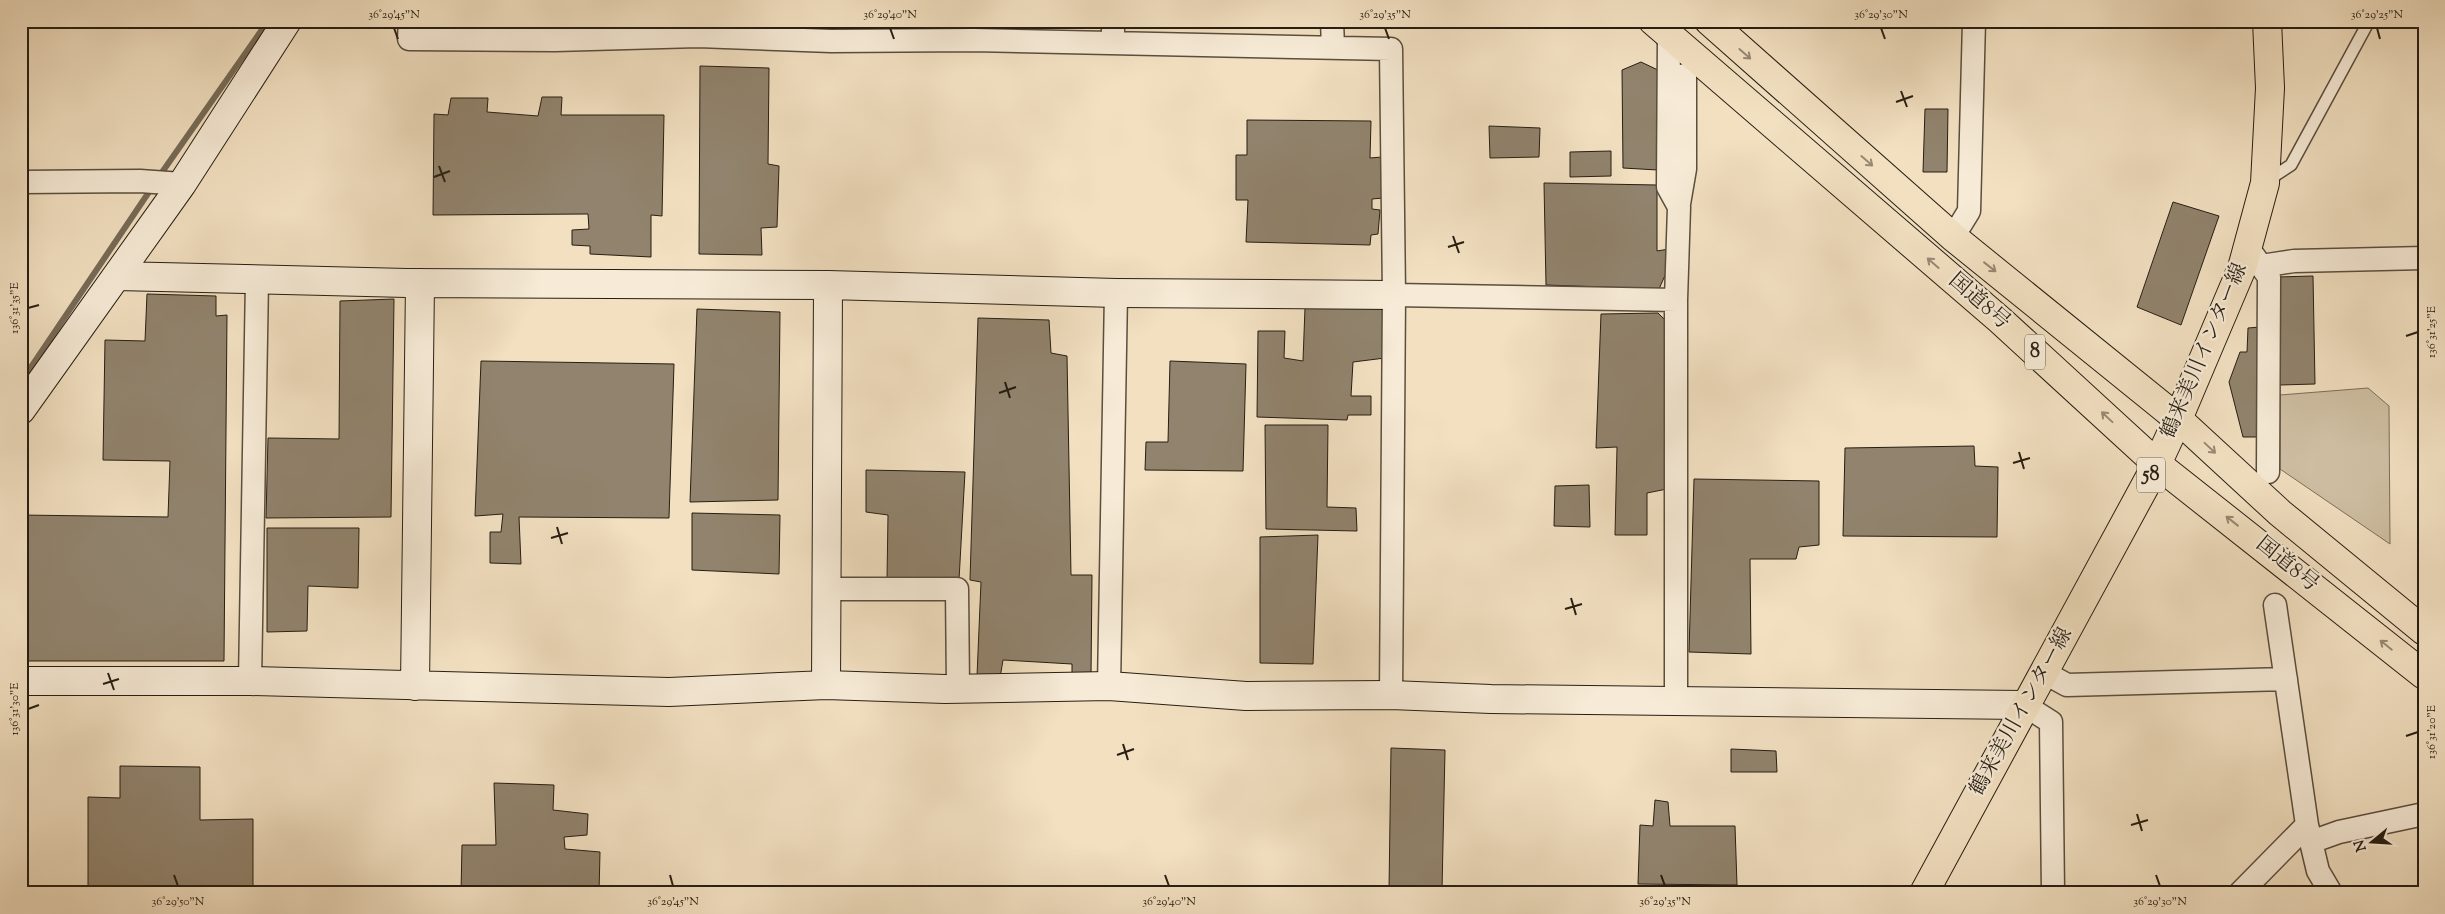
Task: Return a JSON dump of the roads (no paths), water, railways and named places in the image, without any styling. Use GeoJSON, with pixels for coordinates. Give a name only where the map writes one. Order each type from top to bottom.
{"type":"FeatureCollection","features":[{"type":"Feature","properties":{"kind":"main road","name":"国道8号"},"geometry":{"type":"LineString","coordinates":[[1709,21],[1952,237],[2178,419],[2280,513],[2424,630]]}},
{"type":"Feature","properties":{"kind":"main road","name":"鶴来美川インター線"},"geometry":{"type":"LineString","coordinates":[[1924,893],[2024,705],[2045,672],[2157,464],[2226,309],[2254,257],[2265,183],[2270,88],[2267,21]]}},
{"type":"Feature","properties":{"kind":"main road","name":"国道8号"},"geometry":{"type":"LineString","coordinates":[[1661,29],[2000,320],[2157,464],[2424,675]]}},
{"type":"Feature","properties":{"kind":"street"},"geometry":{"type":"LineString","coordinates":[[21,410],[116,276],[174,183],[287,21]]}},
{"type":"Feature","properties":{"kind":"street"},"geometry":{"type":"LineString","coordinates":[[410,21],[409,39],[555,30],[698,29],[1113,32],[1333,47],[1391,49],[1394,295],[1391,695]]}},
{"type":"Feature","properties":{"kind":"street"},"geometry":{"type":"LineString","coordinates":[[1332,21],[1333,47]]}},
{"type":"Feature","properties":{"kind":"street"},"geometry":{"type":"LineString","coordinates":[[1952,237],[1969,211],[1974,21]]}},
{"type":"Feature","properties":{"kind":"street"},"geometry":{"type":"LineString","coordinates":[[1661,29],[1668,187],[1679,208]]}},
{"type":"Feature","properties":{"kind":"street"},"geometry":{"type":"LineString","coordinates":[[1676,701],[1676,300],[1679,208],[1685,169],[1685,75]]}},
{"type":"Feature","properties":{"kind":"street"},"geometry":{"type":"LineString","coordinates":[[21,182],[140,181],[174,183]]}},
{"type":"Feature","properties":{"kind":"street"},"geometry":{"type":"LineString","coordinates":[[2254,257],[2294,261],[2424,258]]}},
{"type":"Feature","properties":{"kind":"street"},"geometry":{"type":"LineString","coordinates":[[2254,257],[2269,277],[2268,472]]}},
{"type":"Feature","properties":{"kind":"street"},"geometry":{"type":"LineString","coordinates":[[116,276],[420,283],[828,285],[1116,293],[1676,300]]}},
{"type":"Feature","properties":{"kind":"street"},"geometry":{"type":"LineString","coordinates":[[250,680],[257,280]]}},
{"type":"Feature","properties":{"kind":"street"},"geometry":{"type":"LineString","coordinates":[[414,686],[420,283]]}},
{"type":"Feature","properties":{"kind":"street"},"geometry":{"type":"LineString","coordinates":[[826,685],[828,285]]}},
{"type":"Feature","properties":{"kind":"street"},"geometry":{"type":"LineString","coordinates":[[1109,686],[1116,293]]}},
{"type":"Feature","properties":{"kind":"street"},"geometry":{"type":"LineString","coordinates":[[827,589],[957,589],[958,688]]}},
{"type":"Feature","properties":{"kind":"street"},"geometry":{"type":"LineString","coordinates":[[2275,605],[2309,833],[2318,871],[2331,893]]}},
{"type":"Feature","properties":{"kind":"street"},"geometry":{"type":"LineString","coordinates":[[2045,672],[2067,685],[2286,679]]}},
{"type":"Feature","properties":{"kind":"street"},"geometry":{"type":"LineString","coordinates":[[21,682],[250,680],[669,692],[826,685],[958,688],[1109,686],[1246,696],[1391,695],[2024,705],[2051,722],[2053,893]]}},
{"type":"Feature","properties":{"kind":"street"},"geometry":{"type":"LineString","coordinates":[[2240,893],[2309,833],[2339,832],[2422,821]]}},
{"type":"Feature","properties":{"kind":"lane"},"geometry":{"type":"LineString","coordinates":[[2265,183],[2291,165],[2370,21]]}},
{"type":"Feature","properties":{"kind":"waterway"},"geometry":{"type":"LineString","coordinates":[[158,178],[268,21]]}},
{"type":"Feature","properties":{"kind":"waterway"},"geometry":{"type":"LineString","coordinates":[[21,382],[153,186]]}},
{"type":"Feature","properties":{"kind":"tunnel"},"geometry":{"type":"LineString","coordinates":[[1685,61],[1686,21]]}}]}
